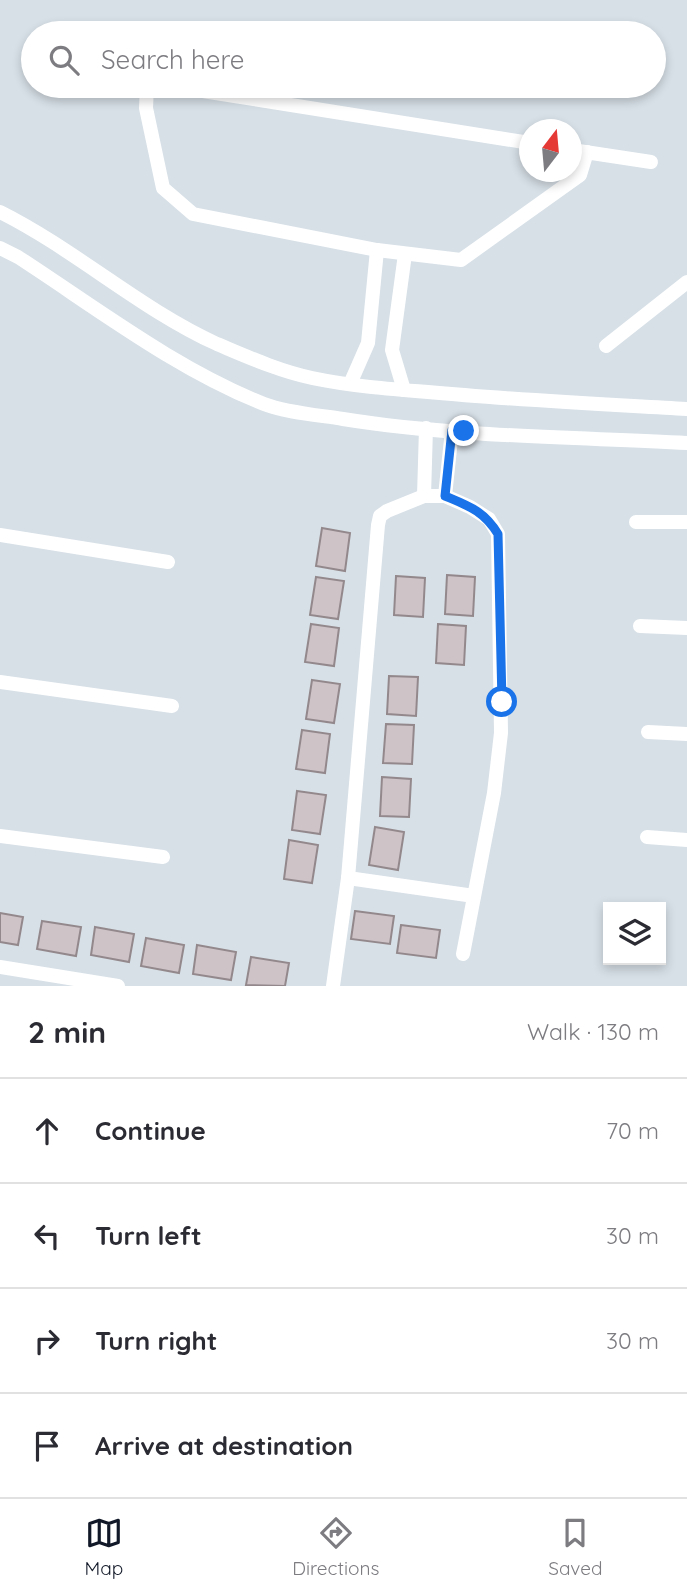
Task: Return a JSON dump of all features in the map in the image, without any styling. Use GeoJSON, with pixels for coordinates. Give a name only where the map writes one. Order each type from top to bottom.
{"type":"FeatureCollection","features":[{"type":"Feature","properties":{"kind":"street"},"geometry":{"type":"LineString","coordinates":[[146,98],[146,108],[163,188],[193,214],[405,254],[461,260],[580,175],[587,152]]}},
{"type":"Feature","properties":{"kind":"street"},"geometry":{"type":"LineString","coordinates":[[247,98],[519,141]]}},
{"type":"Feature","properties":{"kind":"street"},"geometry":{"type":"LineString","coordinates":[[582,151],[651,162]]}},
{"type":"Feature","properties":{"kind":"street"},"geometry":{"type":"LineString","coordinates":[[0,212],[25,224],[159,312],[215,342],[280,369],[310,378],[478,397],[687,409]]}},
{"type":"Feature","properties":{"kind":"street"},"geometry":{"type":"LineString","coordinates":[[0,248],[175,359],[215,382],[268,405],[377,424],[687,443]]}},
{"type":"Feature","properties":{"kind":"street"},"geometry":{"type":"LineString","coordinates":[[350,384],[368,342],[377,250]]}},
{"type":"Feature","properties":{"kind":"street"},"geometry":{"type":"LineString","coordinates":[[404,390],[392,350],[405,254]]}},
{"type":"Feature","properties":{"kind":"street"},"geometry":{"type":"LineString","coordinates":[[606,346],[687,282]]}},
{"type":"Feature","properties":{"kind":"street"},"geometry":{"type":"LineString","coordinates":[[424,496],[426,428]]}},
{"type":"Feature","properties":{"kind":"street"},"geometry":{"type":"LineString","coordinates":[[445,496],[452,430]]}},
{"type":"Feature","properties":{"kind":"street"},"geometry":{"type":"LineString","coordinates":[[333,986],[348,878],[378,525],[380,516],[387,511],[424,496],[445,496],[489,519],[498,534],[499,545],[501,733],[494,793],[463,954]]}},
{"type":"Feature","properties":{"kind":"street"},"geometry":{"type":"LineString","coordinates":[[636,522],[687,522]]}},
{"type":"Feature","properties":{"kind":"street"},"geometry":{"type":"LineString","coordinates":[[0,535],[168,562]]}},
{"type":"Feature","properties":{"kind":"street"},"geometry":{"type":"LineString","coordinates":[[640,626],[687,628]]}},
{"type":"Feature","properties":{"kind":"street"},"geometry":{"type":"LineString","coordinates":[[0,682],[172,706]]}},
{"type":"Feature","properties":{"kind":"street"},"geometry":{"type":"LineString","coordinates":[[648,732],[687,734]]}},
{"type":"Feature","properties":{"kind":"street"},"geometry":{"type":"LineString","coordinates":[[0,836],[163,857]]}},
{"type":"Feature","properties":{"kind":"street"},"geometry":{"type":"LineString","coordinates":[[646,837],[687,840]]}},
{"type":"Feature","properties":{"kind":"street"},"geometry":{"type":"LineString","coordinates":[[348,878],[474,895]]}},
{"type":"Feature","properties":{"kind":"street"},"geometry":{"type":"LineString","coordinates":[[0,967],[118,986]]}},
{"type":"Feature","properties":{"kind":"building"},"geometry":{"type":"Polygon","coordinates":[[[322,528],[350,533],[345,571],[316,566],[322,528]]]}},
{"type":"Feature","properties":{"kind":"building"},"geometry":{"type":"Polygon","coordinates":[[[447,575],[475,577],[473,616],[445,614],[447,575]]]}},
{"type":"Feature","properties":{"kind":"building"},"geometry":{"type":"Polygon","coordinates":[[[396,576],[425,578],[423,617],[394,615],[396,576]]]}},
{"type":"Feature","properties":{"kind":"building"},"geometry":{"type":"Polygon","coordinates":[[[316,577],[344,581],[338,619],[310,615],[316,577]]]}},
{"type":"Feature","properties":{"kind":"building"},"geometry":{"type":"Polygon","coordinates":[[[311,624],[339,628],[334,666],[305,662],[311,624]]]}},
{"type":"Feature","properties":{"kind":"building"},"geometry":{"type":"Polygon","coordinates":[[[438,624],[466,626],[464,665],[436,663],[438,624]]]}},
{"type":"Feature","properties":{"kind":"building"},"geometry":{"type":"Polygon","coordinates":[[[389,676],[418,677],[416,716],[387,714],[389,676]]]}},
{"type":"Feature","properties":{"kind":"building"},"geometry":{"type":"Polygon","coordinates":[[[312,680],[340,684],[334,723],[306,719],[312,680]]]}},
{"type":"Feature","properties":{"kind":"building"},"geometry":{"type":"Polygon","coordinates":[[[386,724],[414,725],[412,764],[383,763],[386,724]]]}},
{"type":"Feature","properties":{"kind":"building"},"geometry":{"type":"Polygon","coordinates":[[[302,730],[330,734],[325,773],[296,769],[302,730]]]}},
{"type":"Feature","properties":{"kind":"building"},"geometry":{"type":"Polygon","coordinates":[[[382,777],[411,779],[409,817],[380,816],[382,777]]]}},
{"type":"Feature","properties":{"kind":"building"},"geometry":{"type":"Polygon","coordinates":[[[297,791],[326,795],[320,834],[292,830],[297,791]]]}},
{"type":"Feature","properties":{"kind":"building"},"geometry":{"type":"Polygon","coordinates":[[[375,827],[404,832],[398,870],[369,865],[375,827]]]}},
{"type":"Feature","properties":{"kind":"building"},"geometry":{"type":"Polygon","coordinates":[[[289,840],[318,845],[312,883],[284,879],[289,840]]]}},
{"type":"Feature","properties":{"kind":"building"},"geometry":{"type":"Polygon","coordinates":[[[355,911],[394,916],[390,944],[351,939],[355,911]]]}},
{"type":"Feature","properties":{"kind":"building"},"geometry":{"type":"Polygon","coordinates":[[[0,913],[23,917],[18,945],[0,942],[0,913]]]}},
{"type":"Feature","properties":{"kind":"building"},"geometry":{"type":"Polygon","coordinates":[[[42,921],[81,927],[76,956],[37,949],[42,921]]]}},
{"type":"Feature","properties":{"kind":"building"},"geometry":{"type":"Polygon","coordinates":[[[401,925],[440,930],[436,958],[397,953],[401,925]]]}},
{"type":"Feature","properties":{"kind":"building"},"geometry":{"type":"Polygon","coordinates":[[[95,927],[134,934],[129,962],[91,955],[95,927]]]}},
{"type":"Feature","properties":{"kind":"building"},"geometry":{"type":"Polygon","coordinates":[[[146,938],[184,945],[179,973],[141,966],[146,938]]]}},
{"type":"Feature","properties":{"kind":"building"},"geometry":{"type":"Polygon","coordinates":[[[197,945],[236,952],[231,980],[193,974],[197,945]]]}},
{"type":"Feature","properties":{"kind":"building"},"geometry":{"type":"Polygon","coordinates":[[[251,957],[289,963],[285,986],[246,985],[251,957]]]}},
{"type":"Feature","properties":{"kind":"route"},"geometry":{"type":"LineString","coordinates":[[464,431],[452,430],[445,496],[489,519],[498,534],[502,702]]}}]}
